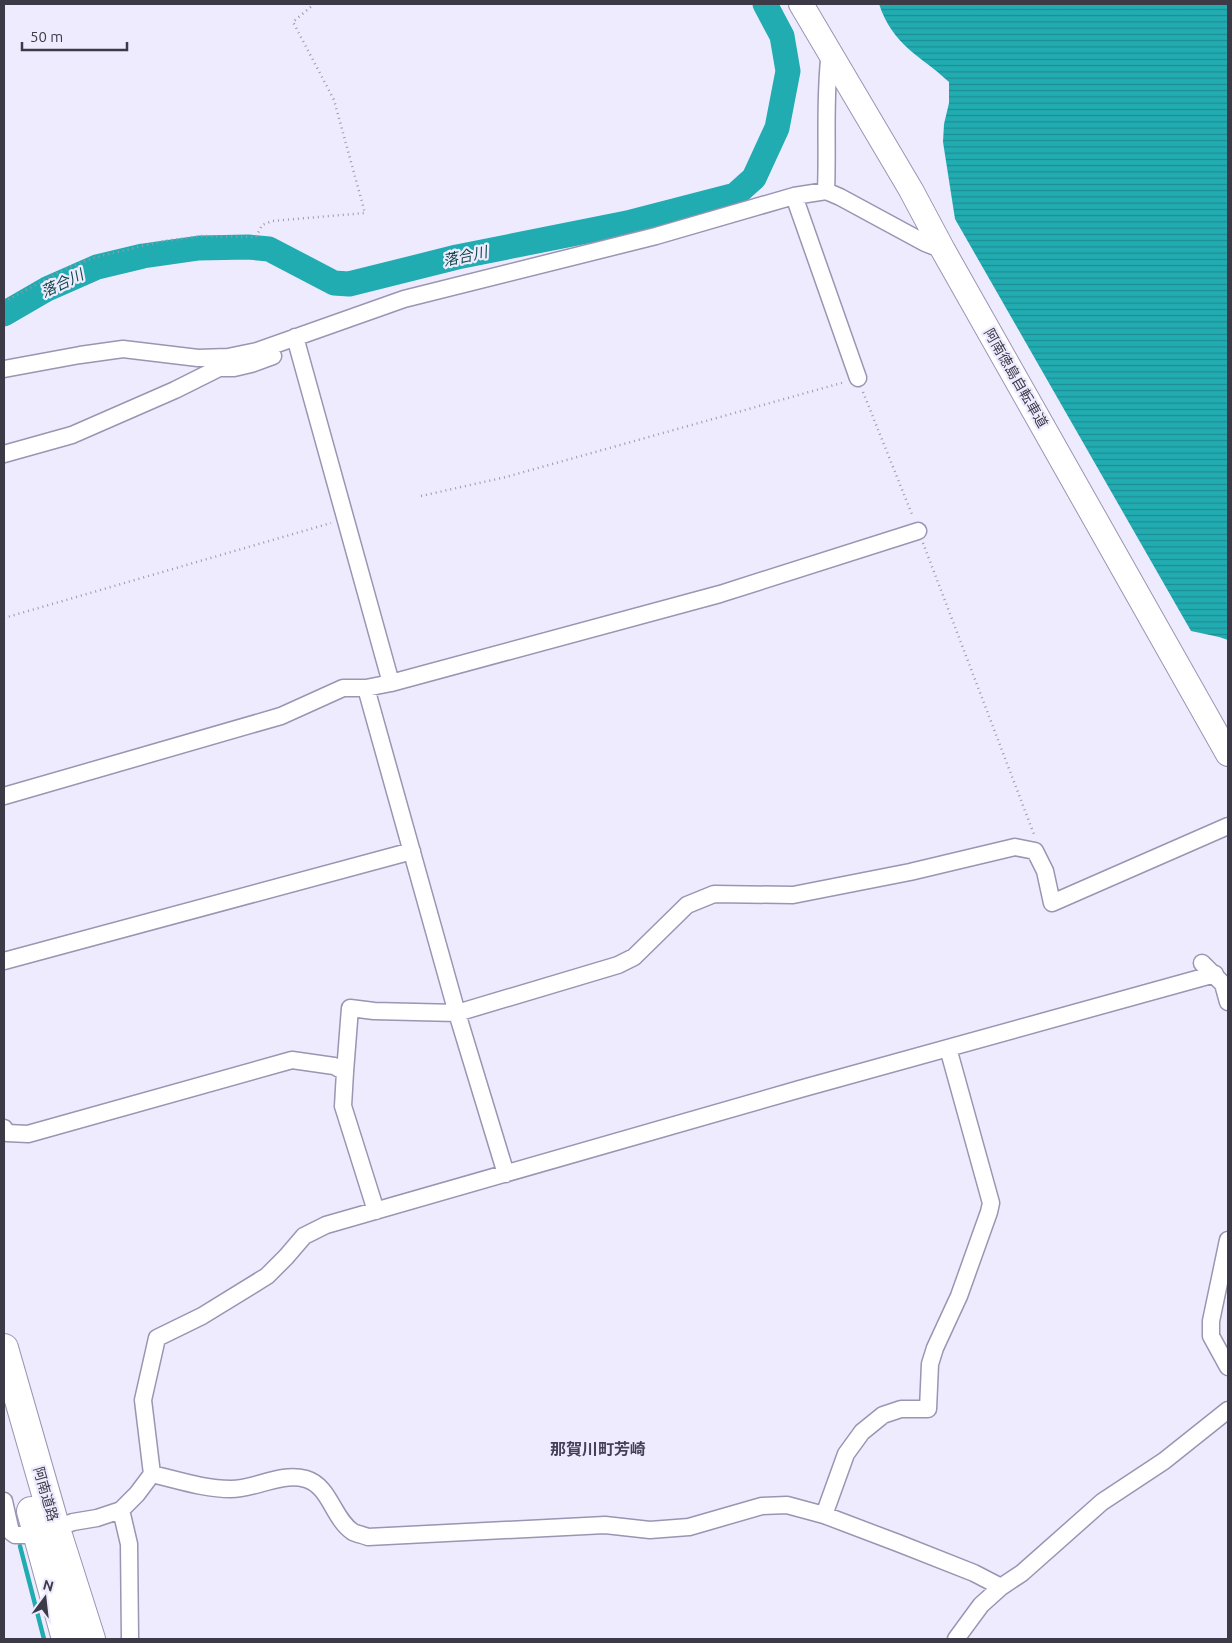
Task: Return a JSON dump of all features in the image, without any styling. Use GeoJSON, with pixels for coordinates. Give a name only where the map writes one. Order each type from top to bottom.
{"type":"FeatureCollection","features":[{"type":"Feature","properties":{"kind":"highway","name":"阿南道路"},"geometry":{"type":"LineString","coordinates":[[4,1348],[47,1532],[66,1639]]}},
{"type":"Feature","properties":{"kind":"highway","name":"阿南道路"},"geometry":{"type":"LineString","coordinates":[[4,1417],[47,1532],[91,1639]]}},
{"type":"Feature","properties":{"kind":"main road","name":"阿南徳島自転車道"},"geometry":{"type":"LineString","coordinates":[[801,4],[910,190],[1228,754]]}},
{"type":"Feature","properties":{"kind":"street"},"geometry":{"type":"LineString","coordinates":[[826,191],[828,149],[827,73],[830,52]]}},
{"type":"Feature","properties":{"kind":"street"},"geometry":{"type":"LineString","coordinates":[[4,454],[72,435],[175,390],[219,368],[234,368],[251,364],[297,342],[404,299],[656,236],[794,196],[826,191],[925,243],[943,250]]}},
{"type":"Feature","properties":{"kind":"street"},"geometry":{"type":"LineString","coordinates":[[794,196],[858,378]]}},
{"type":"Feature","properties":{"kind":"street"},"geometry":{"type":"LineString","coordinates":[[4,369],[123,349],[198,358],[228,357],[297,342]]}},
{"type":"Feature","properties":{"kind":"street"},"geometry":{"type":"LineString","coordinates":[[297,342],[391,683]]}},
{"type":"Feature","properties":{"kind":"street"},"geometry":{"type":"LineString","coordinates":[[4,796],[281,716],[343,688],[366,688],[391,683],[720,594],[918,531]]}},
{"type":"Feature","properties":{"kind":"street"},"geometry":{"type":"LineString","coordinates":[[366,688],[457,1013],[506,1174]]}},
{"type":"Feature","properties":{"kind":"street"},"geometry":{"type":"LineString","coordinates":[[376,1211],[343,1106],[350,1008],[374,1011],[457,1013],[618,966],[634,957],[687,905],[714,894],[793,895],[910,872],[1015,847],[1035,851],[1045,871],[1052,903],[1228,826]]}},
{"type":"Feature","properties":{"kind":"street"},"geometry":{"type":"LineString","coordinates":[[4,961],[412,851]]}},
{"type":"Feature","properties":{"kind":"street"},"geometry":{"type":"LineString","coordinates":[[1202,963],[1223,984],[1228,1002]]}},
{"type":"Feature","properties":{"kind":"street"},"geometry":{"type":"LineString","coordinates":[[4,1501],[11,1532],[15,1535],[47,1532],[73,1522],[97,1518],[120,1510],[137,1494],[152,1474],[142,1400],[157,1338],[202,1316],[267,1276],[304,1236],[326,1225],[1215,974]]}},
{"type":"Feature","properties":{"kind":"street"},"geometry":{"type":"LineString","coordinates":[[824,1515],[846,1454],[862,1432],[883,1415],[901,1409],[928,1409],[930,1364],[935,1348],[959,1296],[989,1212],[991,1203],[948,1048]]}},
{"type":"Feature","properties":{"kind":"street"},"geometry":{"type":"LineString","coordinates":[[4,1128],[6,1134],[28,1134],[292,1060],[334,1066],[345,1072]]}},
{"type":"Feature","properties":{"kind":"street"},"geometry":{"type":"LineString","coordinates":[[1228,1240],[1211,1321],[1211,1336],[1228,1368]]}},
{"type":"Feature","properties":{"kind":"street"},"geometry":{"type":"LineString","coordinates":[[956,1639],[981,1605],[1001,1587],[1022,1573],[1102,1502],[1164,1461],[1228,1410]]}},
{"type":"Feature","properties":{"kind":"street"},"geometry":{"type":"LineString","coordinates":[[152,1474],[205,1487],[233,1489],[291,1476],[308,1480],[322,1489],[342,1521],[354,1532],[368,1536],[605,1525],[650,1530],[689,1527],[762,1506],[787,1505],[824,1515],[974,1573],[1001,1587]]}},
{"type":"Feature","properties":{"kind":"street"},"geometry":{"type":"LineString","coordinates":[[120,1510],[129,1544],[130,1639]]}},
{"type":"Feature","properties":{"kind":"path"},"geometry":{"type":"LineString","coordinates":[[4,302],[40,281],[93,258],[162,241],[202,236],[256,237],[262,225],[272,221],[365,213],[334,100],[293,22],[314,4]]}},
{"type":"Feature","properties":{"kind":"path"},"geometry":{"type":"LineString","coordinates":[[421,496],[506,477],[858,378],[1036,841],[1035,851]]}},
{"type":"Feature","properties":{"kind":"path"},"geometry":{"type":"LineString","coordinates":[[4,618],[337,521]]}},
{"type":"Feature","properties":{"kind":"water"},"geometry":{"type":"Polygon","coordinates":[[[879,4],[1228,4],[1228,640],[1191,631],[955,219],[943,142],[944,124],[949,103],[949,82],[908,49],[892,30],[879,4]]]}},
{"type":"Feature","properties":{"kind":"waterway","name":"落合川"},"geometry":{"type":"LineString","coordinates":[[4,314],[47,289],[97,267],[143,256],[199,248],[248,247],[269,249],[334,283],[349,284],[457,257],[627,223],[735,195],[754,178],[777,128],[788,71],[782,36],[765,4]]}},
{"type":"Feature","properties":{"kind":"waterway"},"geometry":{"type":"LineString","coordinates":[[20,1546],[44,1639]]}},
{"type":"Feature","properties":{"kind":"district","name":"那賀川町芳崎"},"geometry":{"type":"Point","coordinates":[598,1449]}}]}
